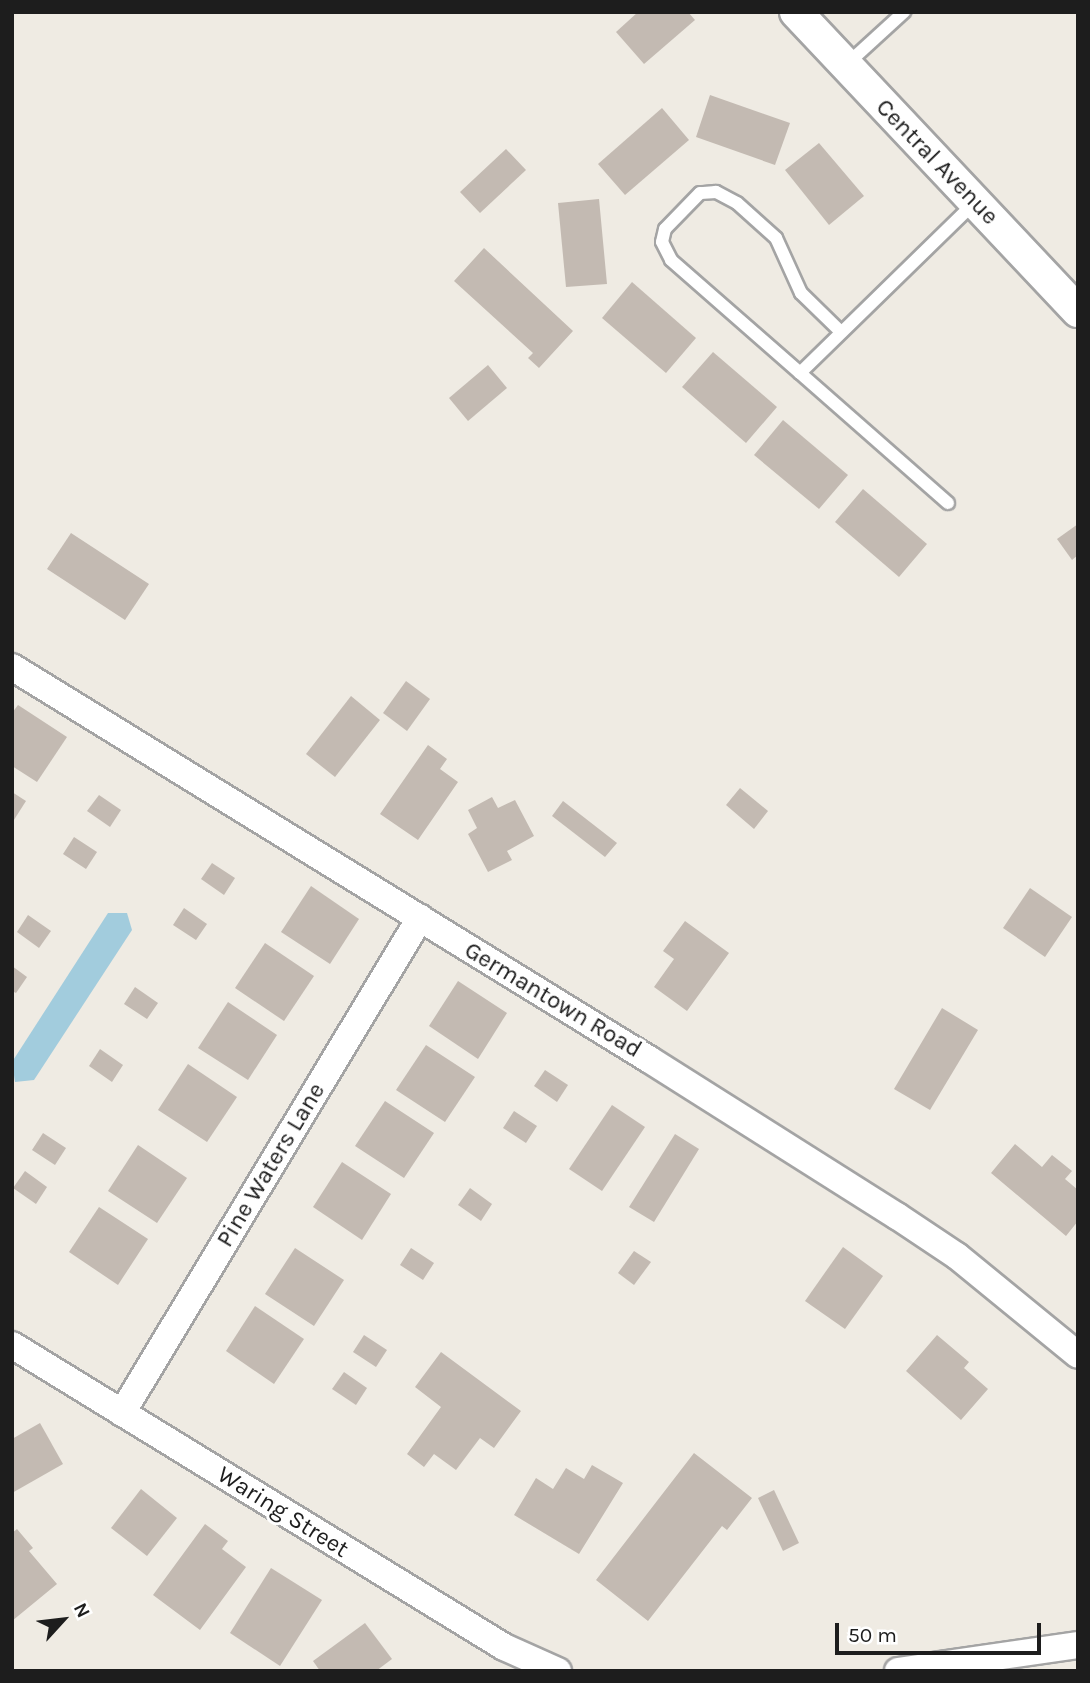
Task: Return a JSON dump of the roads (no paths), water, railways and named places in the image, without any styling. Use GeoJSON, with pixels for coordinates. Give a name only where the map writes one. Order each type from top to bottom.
{"type":"FeatureCollection","features":[{"type":"Feature","properties":{"kind":"street","name":"Central Avenue"},"geometry":{"type":"LineString","coordinates":[[796,12],[1078,311]]}},
{"type":"Feature","properties":{"kind":"street","name":"Germantown Road"},"geometry":{"type":"LineString","coordinates":[[12,667],[897,1216],[957,1256],[1078,1355]]}},
{"type":"Feature","properties":{"kind":"street","name":"Pine Waters Lane"},"geometry":{"type":"LineString","coordinates":[[122,1413],[420,918]]}},
{"type":"Feature","properties":{"kind":"street","name":"Waring Street"},"geometry":{"type":"LineString","coordinates":[[12,1345],[504,1647],[558,1671]]}},
{"type":"Feature","properties":{"kind":"street"},"geometry":{"type":"LineString","coordinates":[[898,1671],[1078,1645]]}},
{"type":"Feature","properties":{"kind":"lane"},"geometry":{"type":"LineString","coordinates":[[845,65],[904,12]]}},
{"type":"Feature","properties":{"kind":"lane"},"geometry":{"type":"LineString","coordinates":[[841,332],[801,293],[776,239],[737,202],[716,192],[700,193],[665,229],[662,243],[671,260],[948,503]]}},
{"type":"Feature","properties":{"kind":"lane"},"geometry":{"type":"LineString","coordinates":[[800,373],[975,201]]}},
{"type":"Feature","properties":{"kind":"water"},"geometry":{"type":"Polygon","coordinates":[[[108,913],[127,913],[132,930],[34,1080],[15,1082],[12,1062],[108,913]]]}}]}
